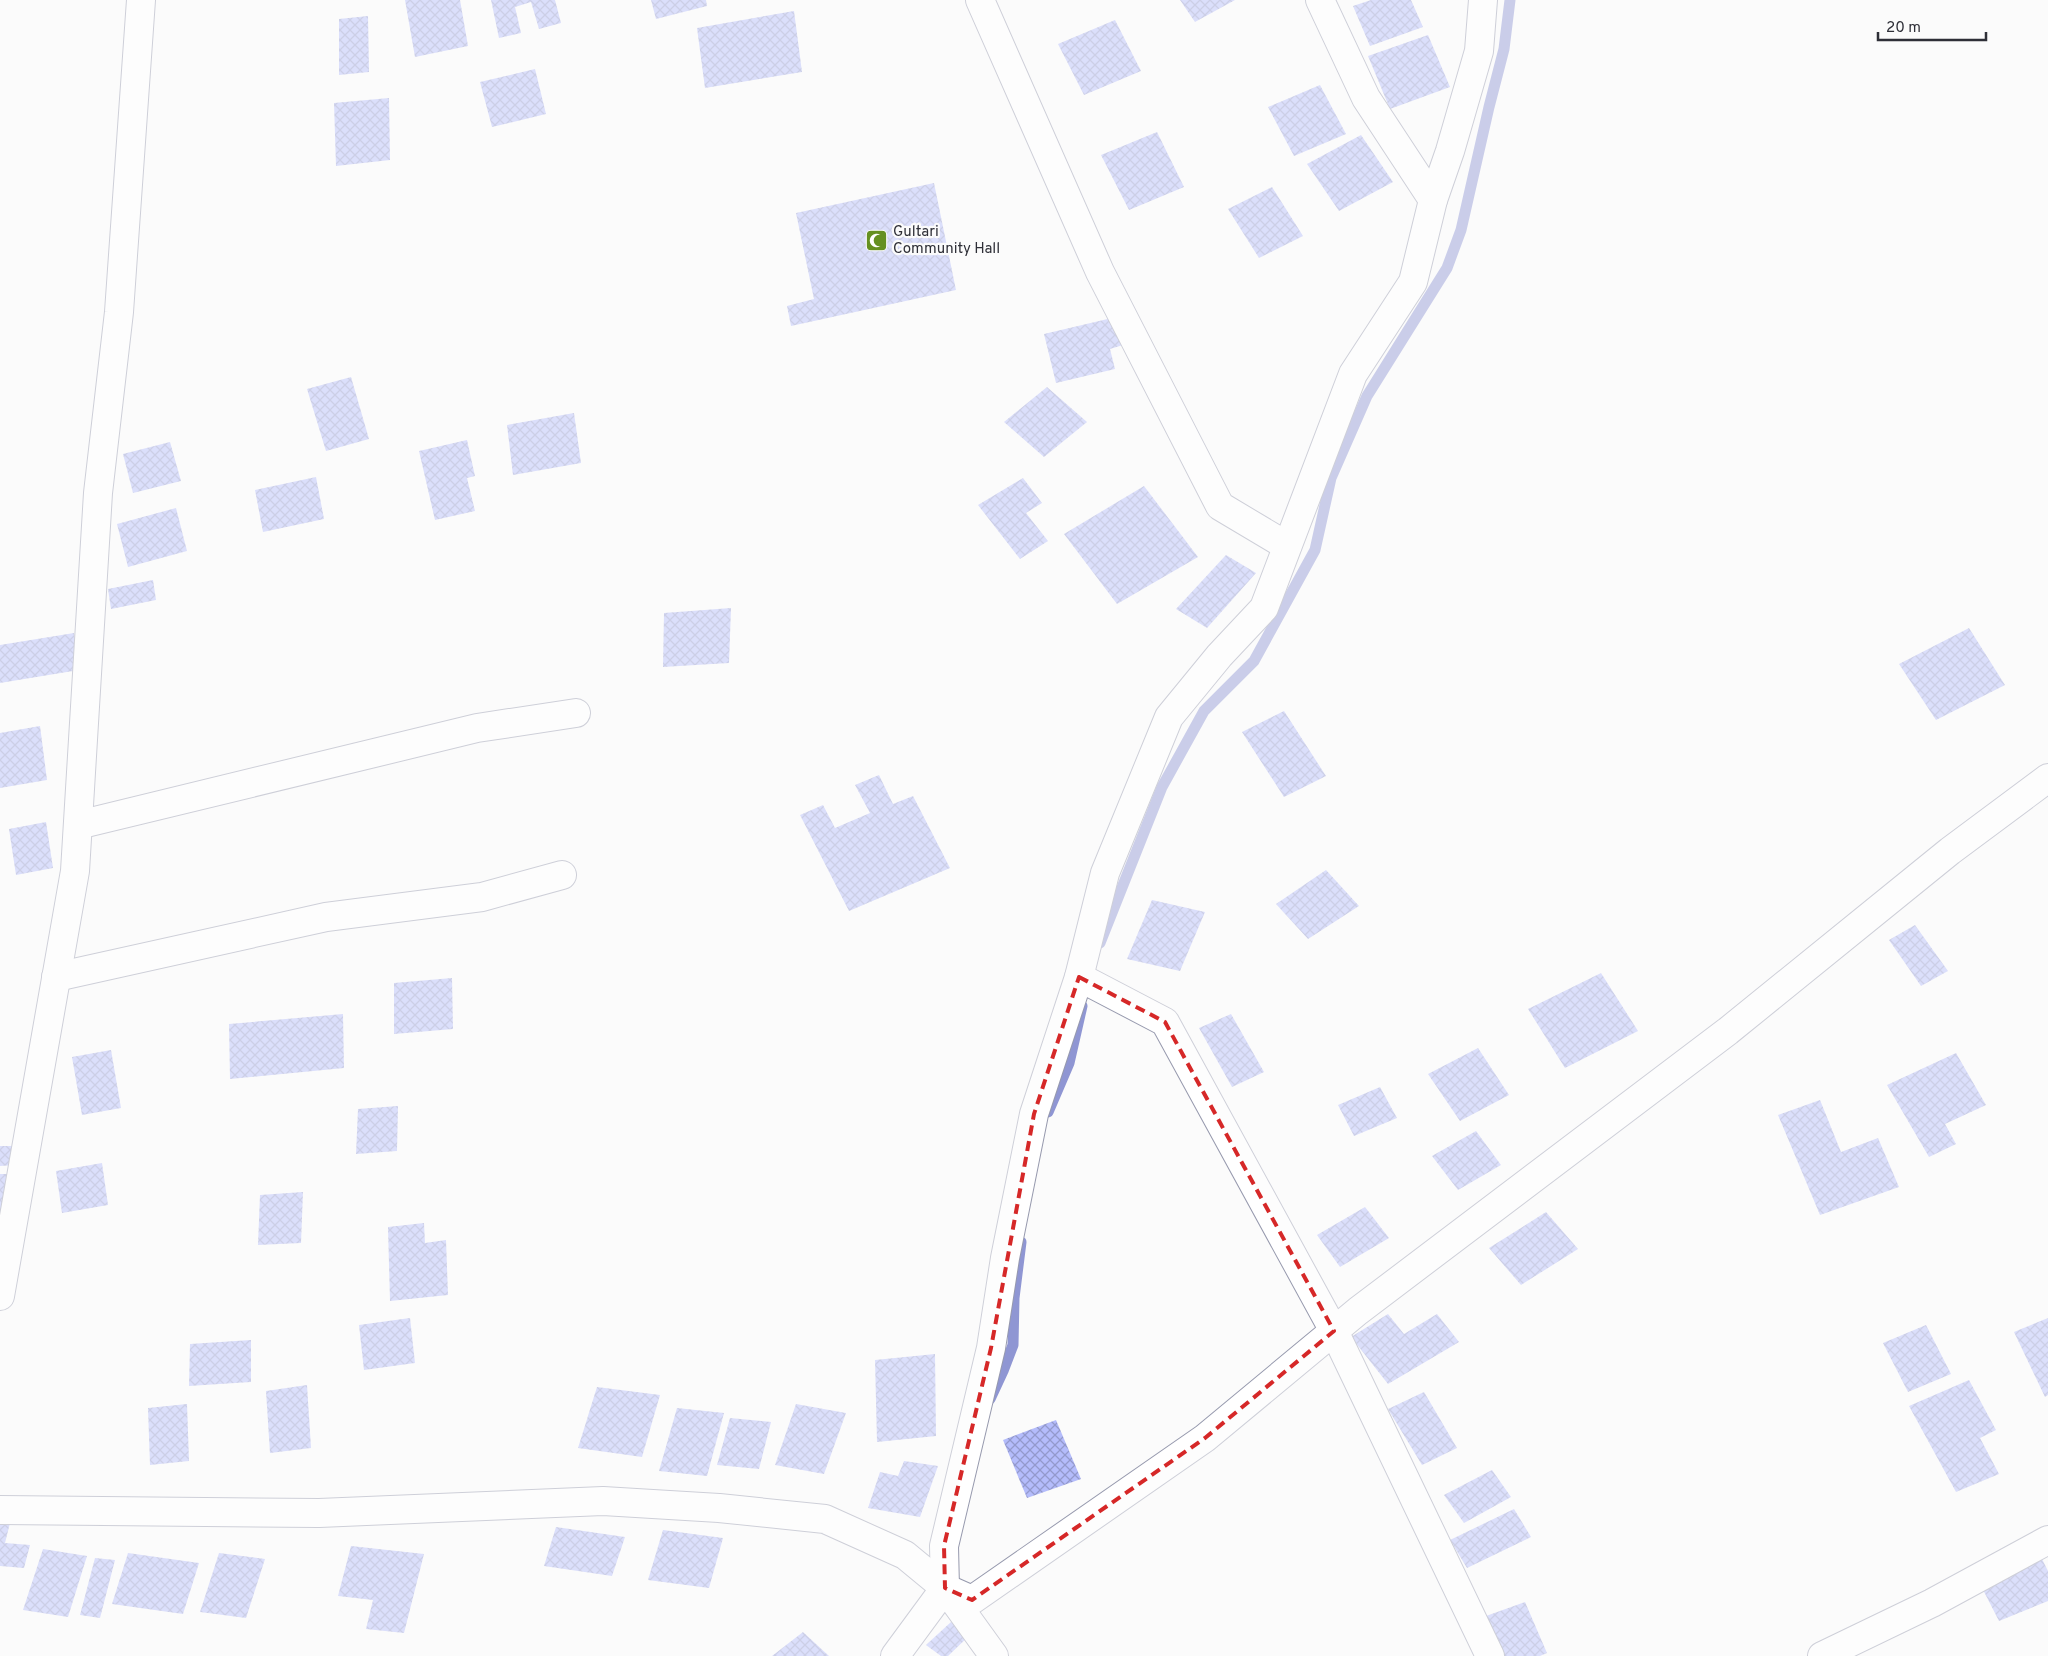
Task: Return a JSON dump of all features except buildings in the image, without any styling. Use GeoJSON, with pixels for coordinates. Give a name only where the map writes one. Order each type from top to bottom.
{"type":"FeatureCollection","features":[{"type":"Feature","properties":{"kind":"street"},"geometry":{"type":"LineString","coordinates":[[0,1296],[75,871],[98,493],[119,312],[141,0]]}},
{"type":"Feature","properties":{"kind":"street"},"geometry":{"type":"LineString","coordinates":[[980,0],[1100,272],[1220,506],[1287,546]]}},
{"type":"Feature","properties":{"kind":"street"},"geometry":{"type":"LineString","coordinates":[[1320,0],[1366,98],[1434,200]]}},
{"type":"Feature","properties":{"kind":"street"},"geometry":{"type":"LineString","coordinates":[[895,1656],[945,1588],[944,1546],[991,1348],[1005,1258],[1034,1114],[1079,977],[1105,873],[1169,717],[1219,656],[1264,608],[1353,374],[1413,282],[1434,200],[1479,50],[1483,0]]}},
{"type":"Feature","properties":{"kind":"street"},"geometry":{"type":"LineString","coordinates":[[78,825],[477,728],[576,713]]}},
{"type":"Feature","properties":{"kind":"street"},"geometry":{"type":"LineString","coordinates":[[945,1588],[972,1600],[1205,1438],[1334,1331],[1527,1181],[1728,1031],[1950,851],[2048,778]]}},
{"type":"Feature","properties":{"kind":"street"},"geometry":{"type":"LineString","coordinates":[[56,977],[326,917],[482,897],[562,875]]}},
{"type":"Feature","properties":{"kind":"street"},"geometry":{"type":"LineString","coordinates":[[1079,977],[1165,1022],[1334,1331],[1490,1656]]}},
{"type":"Feature","properties":{"kind":"street"},"geometry":{"type":"LineString","coordinates":[[0,1510],[319,1514],[603,1501],[719,1508],[825,1519],[905,1555],[945,1588],[994,1656]]}},
{"type":"Feature","properties":{"kind":"street"},"geometry":{"type":"LineString","coordinates":[[1822,1656],[1932,1603],[2048,1540]]}},
{"type":"Feature","properties":{"kind":"highlighted area"},"geometry":{"type":"Polygon","coordinates":[[[1079,977],[1165,1022],[1334,1331],[1205,1438],[972,1600],[945,1588],[944,1546],[991,1348],[1034,1114],[1079,977]]]}},
{"type":"Feature","properties":{"kind":"waterway"},"geometry":{"type":"LineString","coordinates":[[1100,943],[1162,787],[1204,711],[1254,661],[1315,550],[1331,478],[1367,396],[1447,268],[1461,230],[1504,49],[1510,0]]}},
{"type":"Feature","properties":{"kind":"waterway"},"geometry":{"type":"LineString","coordinates":[[1048,1112],[1069,1063],[1082,1006]]}},
{"type":"Feature","properties":{"kind":"waterway"},"geometry":{"type":"LineString","coordinates":[[990,1399],[1013,1345],[1014,1298],[1021,1242]]}},
{"type":"Feature","properties":{"kind":"place","name":"Gultari Community Hall"},"geometry":{"type":"Point","coordinates":[877,241]}}]}
